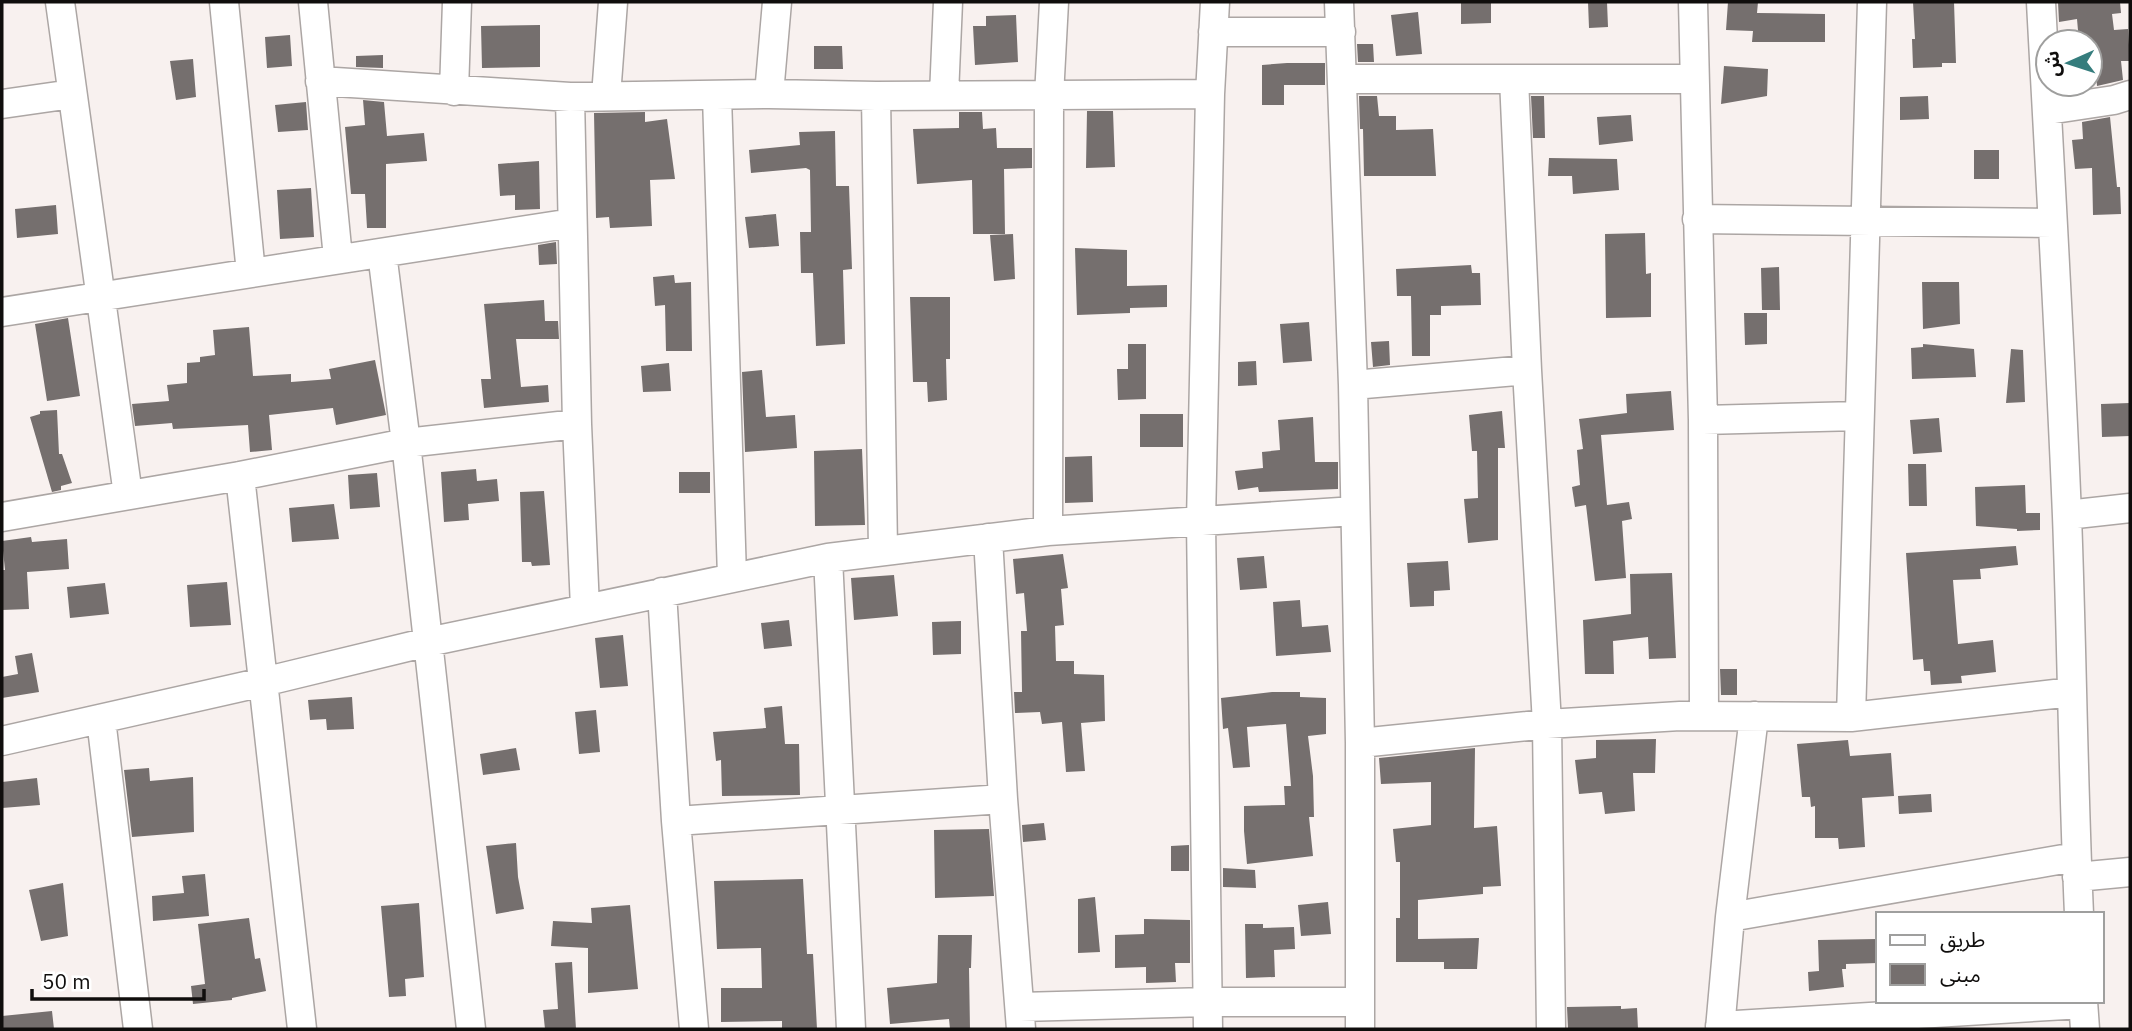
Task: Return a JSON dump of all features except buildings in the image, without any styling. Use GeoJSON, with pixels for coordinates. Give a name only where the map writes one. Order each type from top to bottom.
{"type":"FeatureCollection","features":[{"type":"Feature","properties":{"kind":"street"},"geometry":{"type":"LineString","coordinates":[[60,2],[128,495]]}},
{"type":"Feature","properties":{"kind":"street"},"geometry":{"type":"LineString","coordinates":[[227,2],[251,272]]}},
{"type":"Feature","properties":{"kind":"street"},"geometry":{"type":"LineString","coordinates":[[313,2],[338,258]]}},
{"type":"Feature","properties":{"kind":"street"},"geometry":{"type":"LineString","coordinates":[[454,90],[457,2]]}},
{"type":"Feature","properties":{"kind":"street"},"geometry":{"type":"LineString","coordinates":[[606,96],[613,2]]}},
{"type":"Feature","properties":{"kind":"street"},"geometry":{"type":"LineString","coordinates":[[769,94],[777,2]]}},
{"type":"Feature","properties":{"kind":"street"},"geometry":{"type":"LineString","coordinates":[[944,96],[948,2]]}},
{"type":"Feature","properties":{"kind":"street"},"geometry":{"type":"LineString","coordinates":[[1048,531],[1049,96],[1054,2]]}},
{"type":"Feature","properties":{"kind":"street"},"geometry":{"type":"LineString","coordinates":[[1208,1016],[1201,522],[1210,94],[1215,2]]}},
{"type":"Feature","properties":{"kind":"street"},"geometry":{"type":"LineString","coordinates":[[988,538],[1003,799],[1021,1018],[1360,1015],[1360,743],[1353,385],[1339,2]]}},
{"type":"Feature","properties":{"kind":"street"},"geometry":{"type":"LineString","coordinates":[[1693,2],[1703,420],[1704,715]]}},
{"type":"Feature","properties":{"kind":"street"},"geometry":{"type":"LineString","coordinates":[[1851,717],[1872,2]]}},
{"type":"Feature","properties":{"kind":"street"},"geometry":{"type":"LineString","coordinates":[[2041,2],[2067,515],[2079,912]]}},
{"type":"Feature","properties":{"kind":"street"},"geometry":{"type":"LineString","coordinates":[[1213,32],[1341,32]]}},
{"type":"Feature","properties":{"kind":"street"},"geometry":{"type":"LineString","coordinates":[[1343,79],[1693,79]]}},
{"type":"Feature","properties":{"kind":"street"},"geometry":{"type":"LineString","coordinates":[[1514,79],[1547,724],[1551,1029]]}},
{"type":"Feature","properties":{"kind":"street"},"geometry":{"type":"LineString","coordinates":[[320,81],[570,97],[1210,94]]}},
{"type":"Feature","properties":{"kind":"street"},"geometry":{"type":"LineString","coordinates":[[2,104],[72,94]]}},
{"type":"Feature","properties":{"kind":"street"},"geometry":{"type":"LineString","coordinates":[[2048,110],[2130,95]]}},
{"type":"Feature","properties":{"kind":"street"},"geometry":{"type":"LineString","coordinates":[[717,96],[732,577]]}},
{"type":"Feature","properties":{"kind":"street"},"geometry":{"type":"LineString","coordinates":[[876,96],[883,550]]}},
{"type":"Feature","properties":{"kind":"street"},"geometry":{"type":"LineString","coordinates":[[570,97],[577,424],[585,608]]}},
{"type":"Feature","properties":{"kind":"street"},"geometry":{"type":"LineString","coordinates":[[1697,219],[2052,223]]}},
{"type":"Feature","properties":{"kind":"street"},"geometry":{"type":"LineString","coordinates":[[2,312],[572,223]]}},
{"type":"Feature","properties":{"kind":"street"},"geometry":{"type":"LineString","coordinates":[[382,253],[406,443],[471,1029]]}},
{"type":"Feature","properties":{"kind":"street"},"geometry":{"type":"LineString","coordinates":[[1353,385],[1527,370]]}},
{"type":"Feature","properties":{"kind":"street"},"geometry":{"type":"LineString","coordinates":[[1703,420],[1859,416]]}},
{"type":"Feature","properties":{"kind":"street"},"geometry":{"type":"LineString","coordinates":[[2,517],[240,476],[406,443],[577,424]]}},
{"type":"Feature","properties":{"kind":"street"},"geometry":{"type":"LineString","coordinates":[[240,476],[302,1029]]}},
{"type":"Feature","properties":{"kind":"street"},"geometry":{"type":"LineString","coordinates":[[2067,515],[2130,508]]}},
{"type":"Feature","properties":{"kind":"street"},"geometry":{"type":"LineString","coordinates":[[2,741],[428,642],[828,558],[1048,531],[1355,511]]}},
{"type":"Feature","properties":{"kind":"street"},"geometry":{"type":"LineString","coordinates":[[828,558],[851,1029]]}},
{"type":"Feature","properties":{"kind":"street"},"geometry":{"type":"LineString","coordinates":[[662,592],[676,821],[694,1029]]}},
{"type":"Feature","properties":{"kind":"street"},"geometry":{"type":"LineString","coordinates":[[1360,743],[1547,724],[1704,715],[1851,717],[2072,692]]}},
{"type":"Feature","properties":{"kind":"street"},"geometry":{"type":"LineString","coordinates":[[1754,716],[1720,1027],[1894,1008],[2084,1011]]}},
{"type":"Feature","properties":{"kind":"street"},"geometry":{"type":"LineString","coordinates":[[102,719],[138,1029]]}},
{"type":"Feature","properties":{"kind":"street"},"geometry":{"type":"LineString","coordinates":[[676,821],[1003,799]]}},
{"type":"Feature","properties":{"kind":"street"},"geometry":{"type":"LineString","coordinates":[[1730,917],[1888,902],[2076,867],[2130,872]]}}]}
